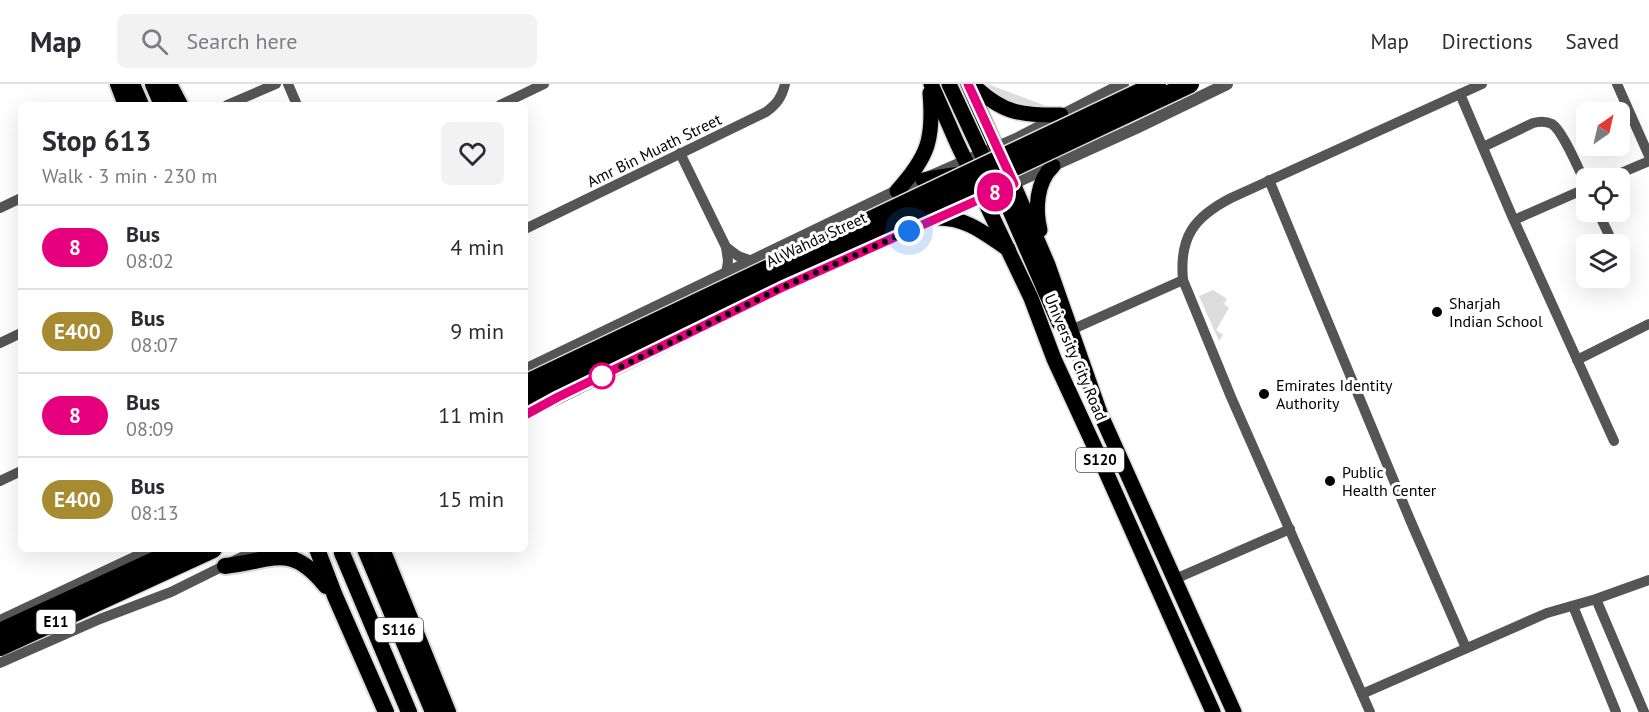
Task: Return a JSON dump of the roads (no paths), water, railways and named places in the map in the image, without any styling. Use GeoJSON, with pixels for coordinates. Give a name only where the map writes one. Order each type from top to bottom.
{"type":"FeatureCollection","features":[{"type":"Feature","properties":{"kind":"highway"},"geometry":{"type":"LineString","coordinates":[[118,84],[125,102]]}},
{"type":"Feature","properties":{"kind":"highway"},"geometry":{"type":"LineString","coordinates":[[132,84],[140,102]]}},
{"type":"Feature","properties":{"kind":"highway"},"geometry":{"type":"LineString","coordinates":[[153,84],[161,102]]}},
{"type":"Feature","properties":{"kind":"highway"},"geometry":{"type":"LineString","coordinates":[[169,84],[178,102]]}},
{"type":"Feature","properties":{"kind":"highway","name":"Al Wahda Street"},"geometry":{"type":"LineString","coordinates":[[528,383],[1156,84]]}},
{"type":"Feature","properties":{"kind":"highway","name":"Al Wahda Street"},"geometry":{"type":"LineString","coordinates":[[528,399],[1190,84]]}},
{"type":"Feature","properties":{"kind":"highway","name":"E11"},"geometry":{"type":"LineString","coordinates":[[0,647],[109,590],[175,552]]}},
{"type":"Feature","properties":{"kind":"highway","name":"E11"},"geometry":{"type":"LineString","coordinates":[[0,632],[205,552]]}},
{"type":"Feature","properties":{"kind":"highway"},"geometry":{"type":"LineString","coordinates":[[318,552],[386,712]]}},
{"type":"Feature","properties":{"kind":"highway","name":"S116"},"geometry":{"type":"LineString","coordinates":[[366,552],[433,712]]}},
{"type":"Feature","properties":{"kind":"highway"},"geometry":{"type":"LineString","coordinates":[[383,552],[448,712]]}},
{"type":"Feature","properties":{"kind":"highway"},"geometry":{"type":"LineString","coordinates":[[390,552],[393,573]]}},
{"type":"Feature","properties":{"kind":"highway","name":"S116"},"geometry":{"type":"LineString","coordinates":[[342,553],[409,712]]}},
{"type":"Feature","properties":{"kind":"highway"},"geometry":{"type":"LineString","coordinates":[[225,566],[277,557],[291,558],[304,563],[315,572],[335,596]]}},
{"type":"Feature","properties":{"kind":"main road","name":"University City Road"},"geometry":{"type":"LineString","coordinates":[[930,84],[1031,298],[1053,359],[1213,712]]}},
{"type":"Feature","properties":{"kind":"main road"},"geometry":{"type":"LineString","coordinates":[[897,191],[916,170],[930,140],[932,117],[930,84]]}},
{"type":"Feature","properties":{"kind":"main road"},"geometry":{"type":"LineString","coordinates":[[949,84],[982,154],[994,173],[1007,187],[1059,324],[1080,355]]}},
{"type":"Feature","properties":{"kind":"main road","name":"University City Road"},"geometry":{"type":"LineString","coordinates":[[970,84],[997,147],[1007,187],[1048,265],[1100,413],[1234,712]]}},
{"type":"Feature","properties":{"kind":"main road"},"geometry":{"type":"LineString","coordinates":[[970,84],[989,99],[1017,113],[1061,116]]}},
{"type":"Feature","properties":{"kind":"main road"},"geometry":{"type":"LineString","coordinates":[[1048,265],[1037,218],[1037,208],[1044,180],[1053,166]]}},
{"type":"Feature","properties":{"kind":"main road"},"geometry":{"type":"LineString","coordinates":[[923,180],[951,175],[969,168],[995,184],[1007,187]]}},
{"type":"Feature","properties":{"kind":"main road"},"geometry":{"type":"LineString","coordinates":[[938,219],[955,219],[963,222],[1008,249]]}},
{"type":"Feature","properties":{"kind":"street"},"geometry":{"type":"LineString","coordinates":[[110,84],[117,102]]}},
{"type":"Feature","properties":{"kind":"street"},"geometry":{"type":"LineString","coordinates":[[178,84],[187,102]]}},
{"type":"Feature","properties":{"kind":"street"},"geometry":{"type":"LineString","coordinates":[[234,102],[276,84]]}},
{"type":"Feature","properties":{"kind":"street"},"geometry":{"type":"LineString","coordinates":[[288,84],[296,102]]}},
{"type":"Feature","properties":{"kind":"street"},"geometry":{"type":"LineString","coordinates":[[506,102],[544,84]]}},
{"type":"Feature","properties":{"kind":"street"},"geometry":{"type":"LineString","coordinates":[[969,168],[982,154],[1123,84]]}},
{"type":"Feature","properties":{"kind":"street"},"geometry":{"type":"LineString","coordinates":[[528,413],[781,288],[938,219],[1227,84]]}},
{"type":"Feature","properties":{"kind":"street"},"geometry":{"type":"LineString","coordinates":[[1370,712],[1231,397],[1183,280],[1181,264],[1184,247],[1190,232],[1212,208],[1482,84]]}},
{"type":"Feature","properties":{"kind":"street"},"geometry":{"type":"LineString","coordinates":[[1617,84],[1649,156]]}},
{"type":"Feature","properties":{"kind":"street","name":"Amr Bin Muath Street"},"geometry":{"type":"LineString","coordinates":[[528,228],[766,112],[775,106],[782,96],[785,85]]}},
{"type":"Feature","properties":{"kind":"street"},"geometry":{"type":"LineString","coordinates":[[1460,94],[1614,441]]}},
{"type":"Feature","properties":{"kind":"street"},"geometry":{"type":"LineString","coordinates":[[1483,147],[1533,123],[1551,124],[1560,132],[1577,168]]}},
{"type":"Feature","properties":{"kind":"street"},"geometry":{"type":"LineString","coordinates":[[680,153],[726,248],[728,261],[726,274]]}},
{"type":"Feature","properties":{"kind":"street"},"geometry":{"type":"LineString","coordinates":[[1630,169],[1649,161]]}},
{"type":"Feature","properties":{"kind":"street"},"geometry":{"type":"LineString","coordinates":[[528,369],[923,180]]}},
{"type":"Feature","properties":{"kind":"street"},"geometry":{"type":"LineString","coordinates":[[1269,180],[1466,648]]}},
{"type":"Feature","properties":{"kind":"street"},"geometry":{"type":"LineString","coordinates":[[1514,220],[1576,193]]}},
{"type":"Feature","properties":{"kind":"street"},"geometry":{"type":"LineString","coordinates":[[0,208],[18,201]]}},
{"type":"Feature","properties":{"kind":"street"},"geometry":{"type":"LineString","coordinates":[[726,248],[752,261]]}},
{"type":"Feature","properties":{"kind":"street"},"geometry":{"type":"LineString","coordinates":[[1071,330],[1183,280]]}},
{"type":"Feature","properties":{"kind":"street"},"geometry":{"type":"LineString","coordinates":[[1577,360],[1649,324]]}},
{"type":"Feature","properties":{"kind":"street"},"geometry":{"type":"LineString","coordinates":[[0,343],[18,334]]}},
{"type":"Feature","properties":{"kind":"street"},"geometry":{"type":"LineString","coordinates":[[0,481],[18,472]]}},
{"type":"Feature","properties":{"kind":"street"},"geometry":{"type":"LineString","coordinates":[[1175,579],[1290,529]]}},
{"type":"Feature","properties":{"kind":"street"},"geometry":{"type":"LineString","coordinates":[[0,620],[145,552]]}},
{"type":"Feature","properties":{"kind":"street"},"geometry":{"type":"LineString","coordinates":[[0,663],[100,619],[171,592],[252,552]]}},
{"type":"Feature","properties":{"kind":"street"},"geometry":{"type":"LineString","coordinates":[[1362,693],[1547,613],[1649,580]]}},
{"type":"Feature","properties":{"kind":"street"},"geometry":{"type":"LineString","coordinates":[[1596,599],[1644,712]]}},
{"type":"Feature","properties":{"kind":"street"},"geometry":{"type":"LineString","coordinates":[[1573,606],[1616,712]]}},
{"type":"Feature","properties":{"kind":"place","name":"Sharjah Indian School"},"geometry":{"type":"Point","coordinates":[1437,312]}},
{"type":"Feature","properties":{"kind":"place","name":"Emirates Identity Authority"},"geometry":{"type":"Point","coordinates":[1264,394]}},
{"type":"Feature","properties":{"kind":"place","name":"Public Health Center"},"geometry":{"type":"Point","coordinates":[1330,481]}}]}
